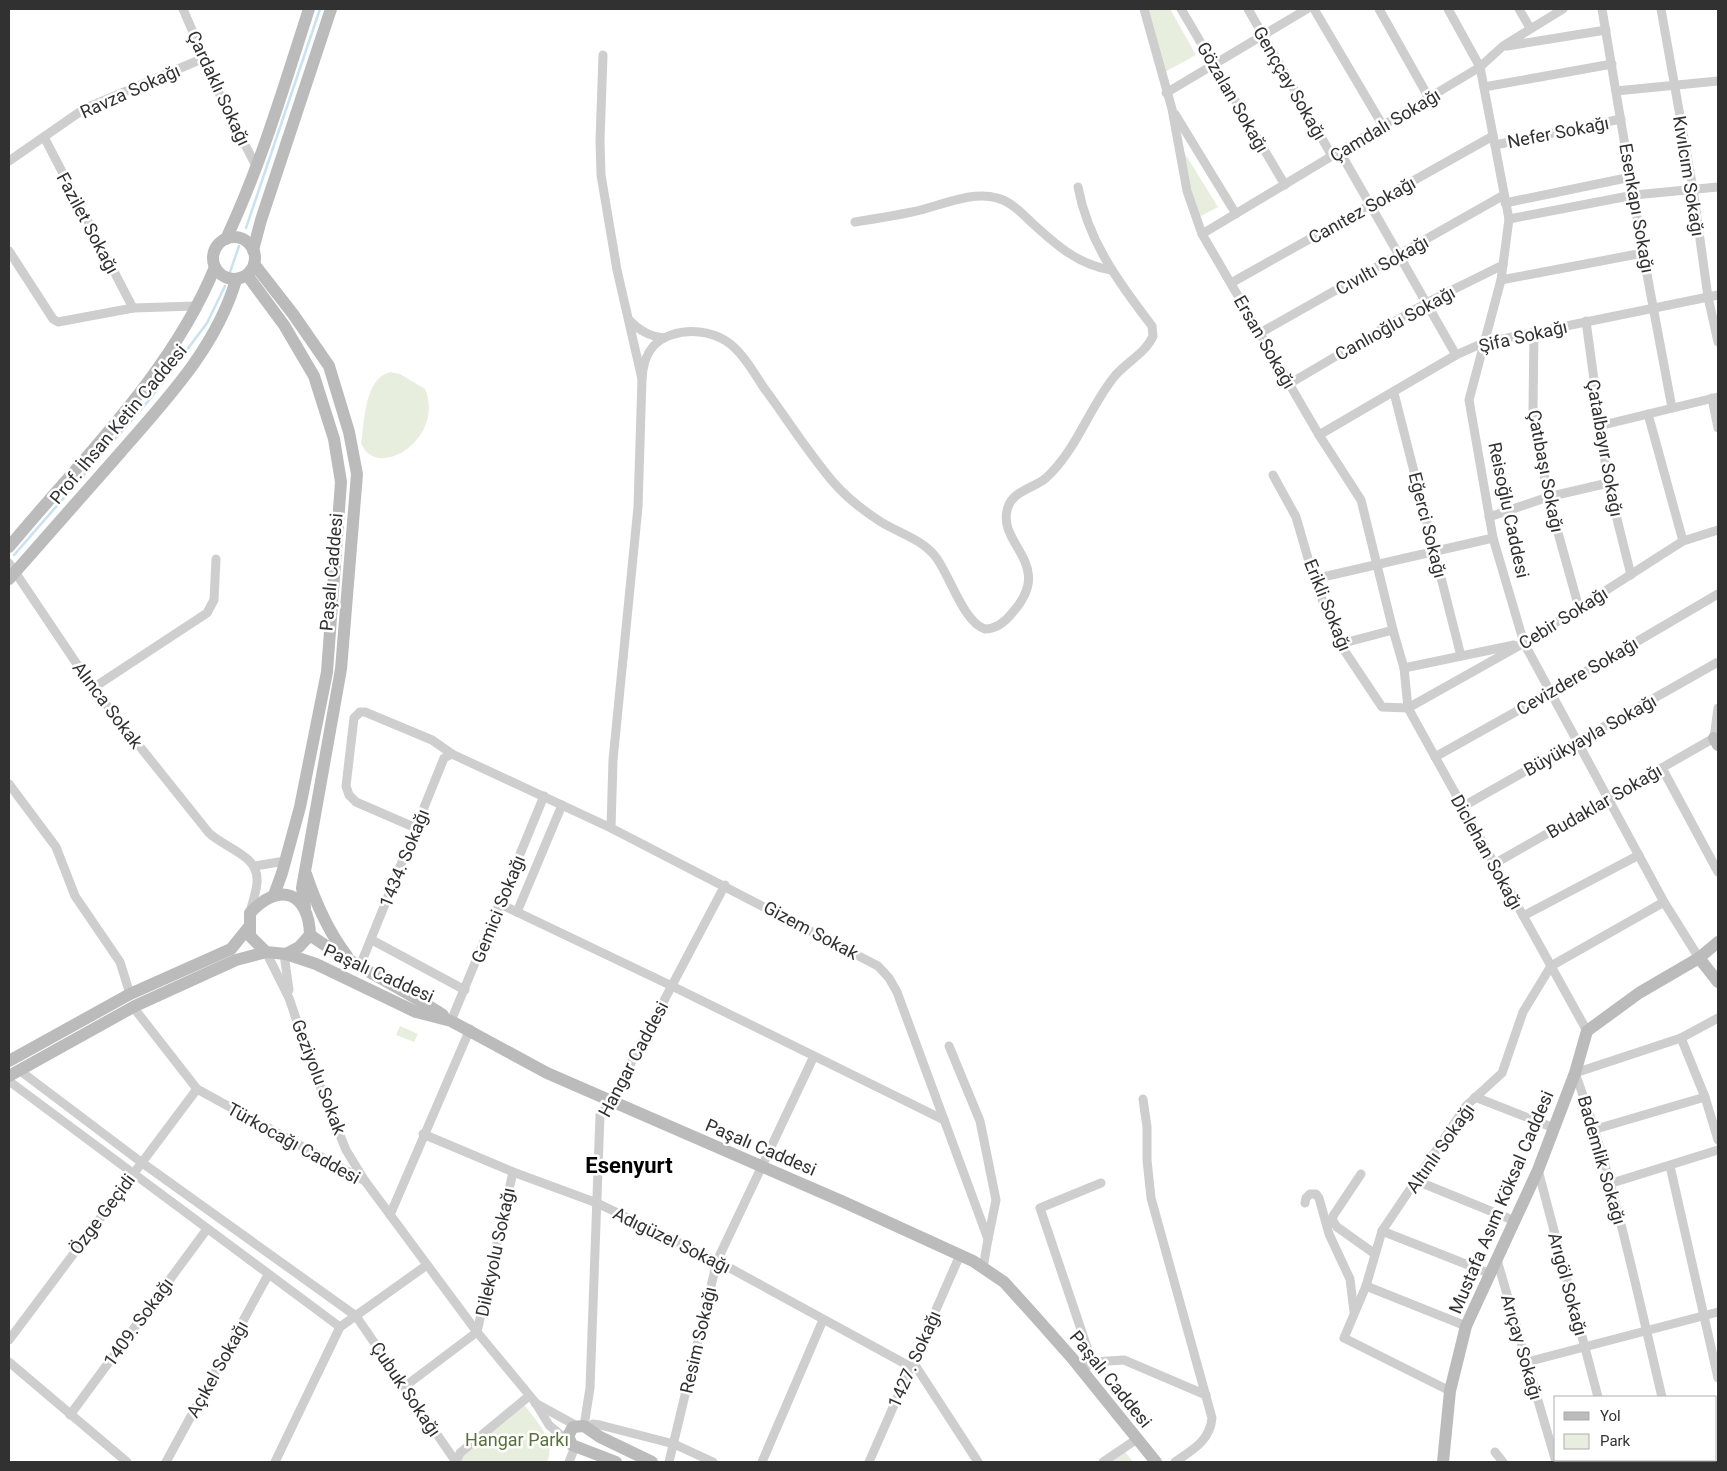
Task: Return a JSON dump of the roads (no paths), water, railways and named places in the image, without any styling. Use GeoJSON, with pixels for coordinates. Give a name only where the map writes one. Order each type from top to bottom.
{"type":"FeatureCollection","features":[{"type":"Feature","properties":{"kind":"street","name":"Çardaklı Sokağı"},"geometry":{"type":"LineString","coordinates":[[183,9],[223,102],[256,166]]}},
{"type":"Feature","properties":{"kind":"street"},"geometry":{"type":"LineString","coordinates":[[309,9],[256,166],[226,239],[215,251],[213,259],[215,267],[219,273],[229,280],[242,278],[254,264],[253,250],[264,210],[331,9]]}},
{"type":"Feature","properties":{"kind":"street","name":"Ersan Sokağı"},"geometry":{"type":"LineString","coordinates":[[1144,9],[1172,110],[1187,191],[1202,234],[1319,435],[1361,500],[1376,565],[1404,668]]}},
{"type":"Feature","properties":{"kind":"street","name":"Gözalan Sokağı"},"geometry":{"type":"LineString","coordinates":[[1181,9],[1284,185]]}},
{"type":"Feature","properties":{"kind":"street","name":"Genççay Sokağı"},"geometry":{"type":"LineString","coordinates":[[1248,9],[1336,154],[1370,206],[1456,355]]}},
{"type":"Feature","properties":{"kind":"street"},"geometry":{"type":"LineString","coordinates":[[1166,93],[1306,9]]}},
{"type":"Feature","properties":{"kind":"street"},"geometry":{"type":"LineString","coordinates":[[1314,9],[1383,126]]}},
{"type":"Feature","properties":{"kind":"street"},"geometry":{"type":"LineString","coordinates":[[1379,9],[1430,98]]}},
{"type":"Feature","properties":{"kind":"street","name":"Reisoğlu Caddesi"},"geometry":{"type":"LineString","coordinates":[[1448,9],[1480,67],[1509,219],[1501,280],[1469,400],[1493,538],[1524,643],[1664,902],[1699,958],[1718,982]]}},
{"type":"Feature","properties":{"kind":"street"},"geometry":{"type":"LineString","coordinates":[[1519,9],[1530,28]]}},
{"type":"Feature","properties":{"kind":"street","name":"Çamdalı Sokağı"},"geometry":{"type":"LineString","coordinates":[[1202,234],[1480,67],[1503,46],[1563,9]]}},
{"type":"Feature","properties":{"kind":"street","name":"Esenkapı Sokağı"},"geometry":{"type":"LineString","coordinates":[[1602,9],[1643,253],[1672,408]]}},
{"type":"Feature","properties":{"kind":"street","name":"Kıvılcım Sokağı"},"geometry":{"type":"LineString","coordinates":[[1661,9],[1693,189],[1708,297],[1718,342]]}},
{"type":"Feature","properties":{"kind":"street"},"geometry":{"type":"LineString","coordinates":[[1503,46],[1606,30]]}},
{"type":"Feature","properties":{"kind":"street"},"geometry":{"type":"LineString","coordinates":[[603,55],[601,175],[608,222],[642,379]]}},
{"type":"Feature","properties":{"kind":"street","name":"Ravza Sokağı"},"geometry":{"type":"LineString","coordinates":[[9,161],[84,109],[204,58]]}},
{"type":"Feature","properties":{"kind":"street"},"geometry":{"type":"LineString","coordinates":[[1484,87],[1612,64]]}},
{"type":"Feature","properties":{"kind":"street"},"geometry":{"type":"LineString","coordinates":[[1616,91],[1718,81]]}},
{"type":"Feature","properties":{"kind":"street"},"geometry":{"type":"LineString","coordinates":[[1172,110],[1236,214]]}},
{"type":"Feature","properties":{"kind":"street","name":"Nefer Sokağı"},"geometry":{"type":"LineString","coordinates":[[1494,141],[1621,119]]}},
{"type":"Feature","properties":{"kind":"street","name":"Fazilet Sokağı"},"geometry":{"type":"LineString","coordinates":[[44,137],[133,308]]}},
{"type":"Feature","properties":{"kind":"street","name":"Canıtez Sokağı"},"geometry":{"type":"LineString","coordinates":[[1231,284],[1370,206],[1494,141]]}},
{"type":"Feature","properties":{"kind":"street","name":"Cıvıltı Sokağı"},"geometry":{"type":"LineString","coordinates":[[1260,333],[1505,199],[1631,177]]}},
{"type":"Feature","properties":{"kind":"street"},"geometry":{"type":"LineString","coordinates":[[612,828],[613,760],[638,507],[643,365],[648,352],[664,338],[680,332],[712,334],[728,342],[748,365],[834,483],[854,502],[881,522],[913,538],[934,555],[949,577],[972,622],[979,628],[992,629],[998,627],[1022,603],[1028,590],[1028,569],[1010,531],[1006,517],[1011,501],[1016,495],[1045,478],[1063,459],[1100,396],[1122,367],[1140,352],[1153,336],[1152,326],[1111,270],[1085,214],[1078,187]]}},
{"type":"Feature","properties":{"kind":"street"},"geometry":{"type":"LineString","coordinates":[[1509,219],[1634,194],[1718,187]]}},
{"type":"Feature","properties":{"kind":"street"},"geometry":{"type":"LineString","coordinates":[[855,222],[913,212],[984,195],[999,198],[1018,210],[1081,262],[1095,268],[1111,270]]}},
{"type":"Feature","properties":{"kind":"street"},"geometry":{"type":"LineString","coordinates":[[226,239],[232,236],[241,237],[247,240],[253,250]]}},
{"type":"Feature","properties":{"kind":"street"},"geometry":{"type":"LineString","coordinates":[[9,251],[55,321],[61,322],[133,308],[196,306]]}},
{"type":"Feature","properties":{"kind":"street"},"geometry":{"type":"LineString","coordinates":[[1501,280],[1643,253]]}},
{"type":"Feature","properties":{"kind":"street","name":"Paşalı Caddesi"},"geometry":{"type":"LineString","coordinates":[[254,264],[293,314],[329,366],[349,432],[357,474],[341,669],[302,888],[305,907]]}},
{"type":"Feature","properties":{"kind":"street","name":"Canlıoğlu Sokağı"},"geometry":{"type":"LineString","coordinates":[[1289,384],[1426,303],[1503,265]]}},
{"type":"Feature","properties":{"kind":"street","name":"Prof. İhsan Ketin Caddesi"},"geometry":{"type":"LineString","coordinates":[[9,547],[127,410],[180,334],[215,267]]}},
{"type":"Feature","properties":{"kind":"street","name":"Prof. İhsan Ketin Caddesi"},"geometry":{"type":"LineString","coordinates":[[11,571],[172,393],[214,334],[242,278]]}},
{"type":"Feature","properties":{"kind":"street","name":"Paşalı Caddesi"},"geometry":{"type":"LineString","coordinates":[[242,278],[284,325],[314,376],[334,439],[342,482],[326,672],[300,807],[274,895]]}},
{"type":"Feature","properties":{"kind":"street","name":"Şifa Sokağı"},"geometry":{"type":"LineString","coordinates":[[1319,435],[1394,393],[1456,355],[1483,342],[1718,295]]}},
{"type":"Feature","properties":{"kind":"street"},"geometry":{"type":"LineString","coordinates":[[629,320],[638,330],[650,336],[664,338]]}},
{"type":"Feature","properties":{"kind":"street","name":"Çatalbayır Sokağı"},"geometry":{"type":"LineString","coordinates":[[1586,321],[1608,483],[1631,575]]}},
{"type":"Feature","properties":{"kind":"street","name":"Çatıbaşı Sokağı"},"geometry":{"type":"LineString","coordinates":[[1534,332],[1532,410],[1548,497],[1579,608]]}},
{"type":"Feature","properties":{"kind":"street","name":"Eğerci Sokağı"},"geometry":{"type":"LineString","coordinates":[[1394,393],[1461,656]]}},
{"type":"Feature","properties":{"kind":"street"},"geometry":{"type":"LineString","coordinates":[[1599,426],[1715,397],[1718,428]]}},
{"type":"Feature","properties":{"kind":"street"},"geometry":{"type":"LineString","coordinates":[[1648,414],[1683,541]]}},
{"type":"Feature","properties":{"kind":"street","name":"Erikli Sokağı"},"geometry":{"type":"LineString","coordinates":[[1273,475],[1296,517],[1314,579],[1340,644],[1382,708],[1408,708]]}},
{"type":"Feature","properties":{"kind":"street"},"geometry":{"type":"LineString","coordinates":[[1489,517],[1548,497],[1608,483]]}},
{"type":"Feature","properties":{"kind":"street","name":"Cebir Sokağı"},"geometry":{"type":"LineString","coordinates":[[1408,708],[1524,643],[1683,541],[1718,530]]}},
{"type":"Feature","properties":{"kind":"street"},"geometry":{"type":"LineString","coordinates":[[1314,579],[1493,538]]}},
{"type":"Feature","properties":{"kind":"street"},"geometry":{"type":"LineString","coordinates":[[92,688],[207,613],[214,600],[216,559]]}},
{"type":"Feature","properties":{"kind":"street","name":"Alınca Sokak"},"geometry":{"type":"LineString","coordinates":[[11,571],[92,688],[210,833],[219,843],[247,857],[255,866]]}},
{"type":"Feature","properties":{"kind":"street","name":"Cevizdere Sokağı"},"geometry":{"type":"LineString","coordinates":[[1435,757],[1551,692],[1718,594]]}},
{"type":"Feature","properties":{"kind":"street"},"geometry":{"type":"LineString","coordinates":[[1340,644],[1393,630]]}},
{"type":"Feature","properties":{"kind":"street"},"geometry":{"type":"LineString","coordinates":[[1404,668],[1524,643]]}},
{"type":"Feature","properties":{"kind":"street","name":"Büyükyayla Sokağı"},"geometry":{"type":"LineString","coordinates":[[1462,807],[1718,662]]}},
{"type":"Feature","properties":{"kind":"street","name":"Diclehan Sokağı"},"geometry":{"type":"LineString","coordinates":[[1404,668],[1408,708],[1587,1031]]}},
{"type":"Feature","properties":{"kind":"street"},"geometry":{"type":"LineString","coordinates":[[1716,742],[1718,708]]}},
{"type":"Feature","properties":{"kind":"street","name":"Gizem Sokak"},"geometry":{"type":"LineString","coordinates":[[416,828],[356,802],[349,795],[346,786],[354,718],[360,712],[365,712],[432,740],[452,754],[612,828],[878,966],[889,978],[988,1238],[983,1268]]}},
{"type":"Feature","properties":{"kind":"street","name":"Budaklar Sokağı"},"geometry":{"type":"LineString","coordinates":[[1494,864],[1662,768],[1716,742]]}},
{"type":"Feature","properties":{"kind":"street","name":"1434. Sokağı"},"geometry":{"type":"LineString","coordinates":[[355,963],[372,940],[444,758],[452,754]]}},
{"type":"Feature","properties":{"kind":"street"},"geometry":{"type":"LineString","coordinates":[[1662,768],[1718,872]]}},
{"type":"Feature","properties":{"kind":"street"},"geometry":{"type":"LineString","coordinates":[[9,784],[56,847],[75,896],[120,962],[130,994]]}},
{"type":"Feature","properties":{"kind":"street","name":"Gemici Sokağı"},"geometry":{"type":"LineString","coordinates":[[451,1021],[544,796]]}},
{"type":"Feature","properties":{"kind":"street"},"geometry":{"type":"LineString","coordinates":[[517,912],[562,804]]}},
{"type":"Feature","properties":{"kind":"street"},"geometry":{"type":"LineString","coordinates":[[1523,916],[1640,855]]}},
{"type":"Feature","properties":{"kind":"street"},"geometry":{"type":"LineString","coordinates":[[285,861],[255,866],[258,879],[248,928],[255,943],[266,952],[290,998]]}},
{"type":"Feature","properties":{"kind":"street"},"geometry":{"type":"LineString","coordinates":[[305,870],[317,907],[335,940],[355,963]]}},
{"type":"Feature","properties":{"kind":"street","name":"Hangar Caddesi"},"geometry":{"type":"LineString","coordinates":[[584,1427],[590,1388],[600,1115],[611,1101],[724,885]]}},
{"type":"Feature","properties":{"kind":"street"},"geometry":{"type":"LineString","coordinates":[[9,1076],[136,1009],[236,960],[266,952],[285,954],[299,947],[310,935],[310,921],[305,907],[293,896],[277,893],[260,901],[250,913]]}},
{"type":"Feature","properties":{"kind":"street"},"geometry":{"type":"LineString","coordinates":[[1551,966],[1664,902]]}},
{"type":"Feature","properties":{"kind":"street"},"geometry":{"type":"LineString","coordinates":[[500,904],[672,986],[944,1120]]}},
{"type":"Feature","properties":{"kind":"street"},"geometry":{"type":"LineString","coordinates":[[9,1061],[130,994],[230,949],[248,928]]}},
{"type":"Feature","properties":{"kind":"street"},"geometry":{"type":"LineString","coordinates":[[310,935],[451,1021]]}},
{"type":"Feature","properties":{"kind":"street"},"geometry":{"type":"LineString","coordinates":[[372,940],[465,990]]}},
{"type":"Feature","properties":{"kind":"street"},"geometry":{"type":"LineString","coordinates":[[1587,1031],[1639,993],[1699,958],[1718,942]]}},
{"type":"Feature","properties":{"kind":"street"},"geometry":{"type":"LineString","coordinates":[[285,954],[290,998]]}},
{"type":"Feature","properties":{"kind":"street","name":"Paşalı Caddesi"},"geometry":{"type":"LineString","coordinates":[[285,954],[316,964],[416,1012],[451,1021],[470,1029],[546,1073],[846,1203],[960,1255],[983,1268],[1004,1282],[1082,1370],[1156,1462]]}},
{"type":"Feature","properties":{"kind":"street","name":"Altınlı Sokağı"},"geometry":{"type":"LineString","coordinates":[[1450,1391],[1344,1338],[1366,1286],[1382,1231],[1466,1106],[1502,1073],[1523,1012],[1551,966]]}},
{"type":"Feature","properties":{"kind":"street","name":"Geziyolu Sokak"},"geometry":{"type":"LineString","coordinates":[[290,998],[314,1071],[343,1141],[365,1181]]}},
{"type":"Feature","properties":{"kind":"street","name":"Türkocağı Caddesi"},"geometry":{"type":"LineString","coordinates":[[136,1009],[197,1089],[365,1181],[478,1332],[532,1399],[549,1425],[575,1446]]}},
{"type":"Feature","properties":{"kind":"street","name":"Bademlik Sokağı"},"geometry":{"type":"LineString","coordinates":[[1662,1396],[1612,1183],[1596,1128],[1575,1072],[1681,1038],[1718,1018]]}},
{"type":"Feature","properties":{"kind":"street"},"geometry":{"type":"LineString","coordinates":[[390,1215],[423,1134],[470,1029]]}},
{"type":"Feature","properties":{"kind":"street","name":"Mustafa Asım Köksal Caddesi"},"geometry":{"type":"LineString","coordinates":[[1443,1462],[1450,1391],[1466,1326],[1538,1170],[1575,1072],[1587,1031]]}},
{"type":"Feature","properties":{"kind":"street"},"geometry":{"type":"LineString","coordinates":[[1681,1038],[1705,1097],[1718,1140]]}},
{"type":"Feature","properties":{"kind":"street"},"geometry":{"type":"LineString","coordinates":[[949,1046],[980,1121],[996,1200],[988,1238]]}},
{"type":"Feature","properties":{"kind":"street","name":"Resim Sokağı"},"geometry":{"type":"LineString","coordinates":[[669,1462],[717,1261],[814,1056]]}},
{"type":"Feature","properties":{"kind":"street"},"geometry":{"type":"LineString","coordinates":[[21,1069],[23,1073],[141,1162],[356,1316]]}},
{"type":"Feature","properties":{"kind":"street"},"geometry":{"type":"LineString","coordinates":[[9,1081],[340,1327]]}},
{"type":"Feature","properties":{"kind":"street","name":"Özge Geçidi"},"geometry":{"type":"LineString","coordinates":[[9,1340],[132,1173],[197,1089]]}},
{"type":"Feature","properties":{"kind":"street"},"geometry":{"type":"LineString","coordinates":[[1475,1097],[1554,1128]]}},
{"type":"Feature","properties":{"kind":"street"},"geometry":{"type":"LineString","coordinates":[[1596,1128],[1705,1097]]}},
{"type":"Feature","properties":{"kind":"street"},"geometry":{"type":"LineString","coordinates":[[1142,1100],[1147,1127],[1147,1160],[1151,1198],[1212,1418],[1204,1441],[1175,1462]]}},
{"type":"Feature","properties":{"kind":"street","name":"Adıgüzel Sokağı"},"geometry":{"type":"LineString","coordinates":[[423,1134],[513,1172],[597,1203],[717,1261],[823,1320],[912,1364]]}},
{"type":"Feature","properties":{"kind":"street"},"geometry":{"type":"LineString","coordinates":[[1612,1183],[1718,1150]]}},
{"type":"Feature","properties":{"kind":"street"},"geometry":{"type":"LineString","coordinates":[[1670,1166],[1718,1378]]}},
{"type":"Feature","properties":{"kind":"street","name":"Arıgöl Sokağı"},"geometry":{"type":"LineString","coordinates":[[1538,1170],[1598,1396]]}},
{"type":"Feature","properties":{"kind":"street","name":"Dilekyolu Sokağı"},"geometry":{"type":"LineString","coordinates":[[478,1332],[513,1172]]}},
{"type":"Feature","properties":{"kind":"street"},"geometry":{"type":"LineString","coordinates":[[1361,1174],[1333,1216],[1333,1221],[1337,1227],[1375,1254]]}},
{"type":"Feature","properties":{"kind":"street"},"geometry":{"type":"LineString","coordinates":[[1417,1181],[1515,1221]]}},
{"type":"Feature","properties":{"kind":"street"},"geometry":{"type":"LineString","coordinates":[[1092,1362],[1040,1208],[1101,1183]]}},
{"type":"Feature","properties":{"kind":"street"},"geometry":{"type":"LineString","coordinates":[[1304,1203],[1310,1194],[1316,1194],[1319,1198],[1329,1234],[1350,1279],[1354,1314]]}},
{"type":"Feature","properties":{"kind":"street","name":"1409. Sokağı"},"geometry":{"type":"LineString","coordinates":[[70,1415],[206,1229]]}},
{"type":"Feature","properties":{"kind":"street"},"geometry":{"type":"LineString","coordinates":[[1382,1231],[1491,1274]]}},
{"type":"Feature","properties":{"kind":"street","name":"1427. Sokağı"},"geometry":{"type":"LineString","coordinates":[[869,1462],[960,1255]]}},
{"type":"Feature","properties":{"kind":"street","name":"Arıçay Sokağı"},"geometry":{"type":"LineString","coordinates":[[1497,1260],[1554,1455]]}},
{"type":"Feature","properties":{"kind":"street"},"geometry":{"type":"LineString","coordinates":[[275,1462],[340,1327],[427,1265]]}},
{"type":"Feature","properties":{"kind":"street","name":"Açıkel Sokağı"},"geometry":{"type":"LineString","coordinates":[[166,1462],[268,1275]]}},
{"type":"Feature","properties":{"kind":"street"},"geometry":{"type":"LineString","coordinates":[[1366,1286],[1466,1326]]}},
{"type":"Feature","properties":{"kind":"street"},"geometry":{"type":"LineString","coordinates":[[1527,1362],[1718,1312]]}},
{"type":"Feature","properties":{"kind":"street","name":"Çubuk Sokağı"},"geometry":{"type":"LineString","coordinates":[[356,1316],[456,1462]]}},
{"type":"Feature","properties":{"kind":"street"},"geometry":{"type":"LineString","coordinates":[[762,1462],[823,1320]]}},
{"type":"Feature","properties":{"kind":"street"},"geometry":{"type":"LineString","coordinates":[[404,1387],[478,1332]]}},
{"type":"Feature","properties":{"kind":"street"},"geometry":{"type":"LineString","coordinates":[[1082,1370],[1092,1362],[1124,1360],[1206,1395]]}},
{"type":"Feature","properties":{"kind":"street"},"geometry":{"type":"LineString","coordinates":[[9,1362],[127,1462]]}},
{"type":"Feature","properties":{"kind":"street"},"geometry":{"type":"LineString","coordinates":[[912,1364],[978,1462]]}},
{"type":"Feature","properties":{"kind":"street"},"geometry":{"type":"LineString","coordinates":[[456,1462],[460,1453],[532,1399]]}},
{"type":"Feature","properties":{"kind":"street","name":"Türkocağı Caddesi"},"geometry":{"type":"LineString","coordinates":[[532,1399],[584,1427]]}},
{"type":"Feature","properties":{"kind":"street"},"geometry":{"type":"LineString","coordinates":[[569,1462],[575,1446],[569,1432],[592,1424],[674,1444],[713,1462]]}},
{"type":"Feature","properties":{"kind":"street"},"geometry":{"type":"LineString","coordinates":[[575,1446],[586,1446],[590,1441],[584,1427]]}},
{"type":"Feature","properties":{"kind":"street"},"geometry":{"type":"LineString","coordinates":[[584,1427],[652,1462]]}},
{"type":"Feature","properties":{"kind":"street"},"geometry":{"type":"LineString","coordinates":[[1103,1462],[1137,1439]]}},
{"type":"Feature","properties":{"kind":"street"},"geometry":{"type":"LineString","coordinates":[[575,1446],[616,1462]]}},
{"type":"Feature","properties":{"kind":"street"},"geometry":{"type":"LineString","coordinates":[[1495,1452],[1503,1462]]}},
{"type":"Feature","properties":{"kind":"waterway"},"geometry":{"type":"LineString","coordinates":[[246,228],[320,9]]}},
{"type":"Feature","properties":{"kind":"waterway"},"geometry":{"type":"LineString","coordinates":[[229,275],[239,246]]}},
{"type":"Feature","properties":{"kind":"waterway"},"geometry":{"type":"LineString","coordinates":[[14,555],[150,399],[207,323],[225,286]]}},
{"type":"Feature","properties":{"kind":"district","name":"Esenyurt"},"geometry":{"type":"Point","coordinates":[629,1165]}},
{"type":"Feature","properties":{"kind":"park label","name":"Hangar Parkı"},"geometry":{"type":"Point","coordinates":[517,1439]}}]}
